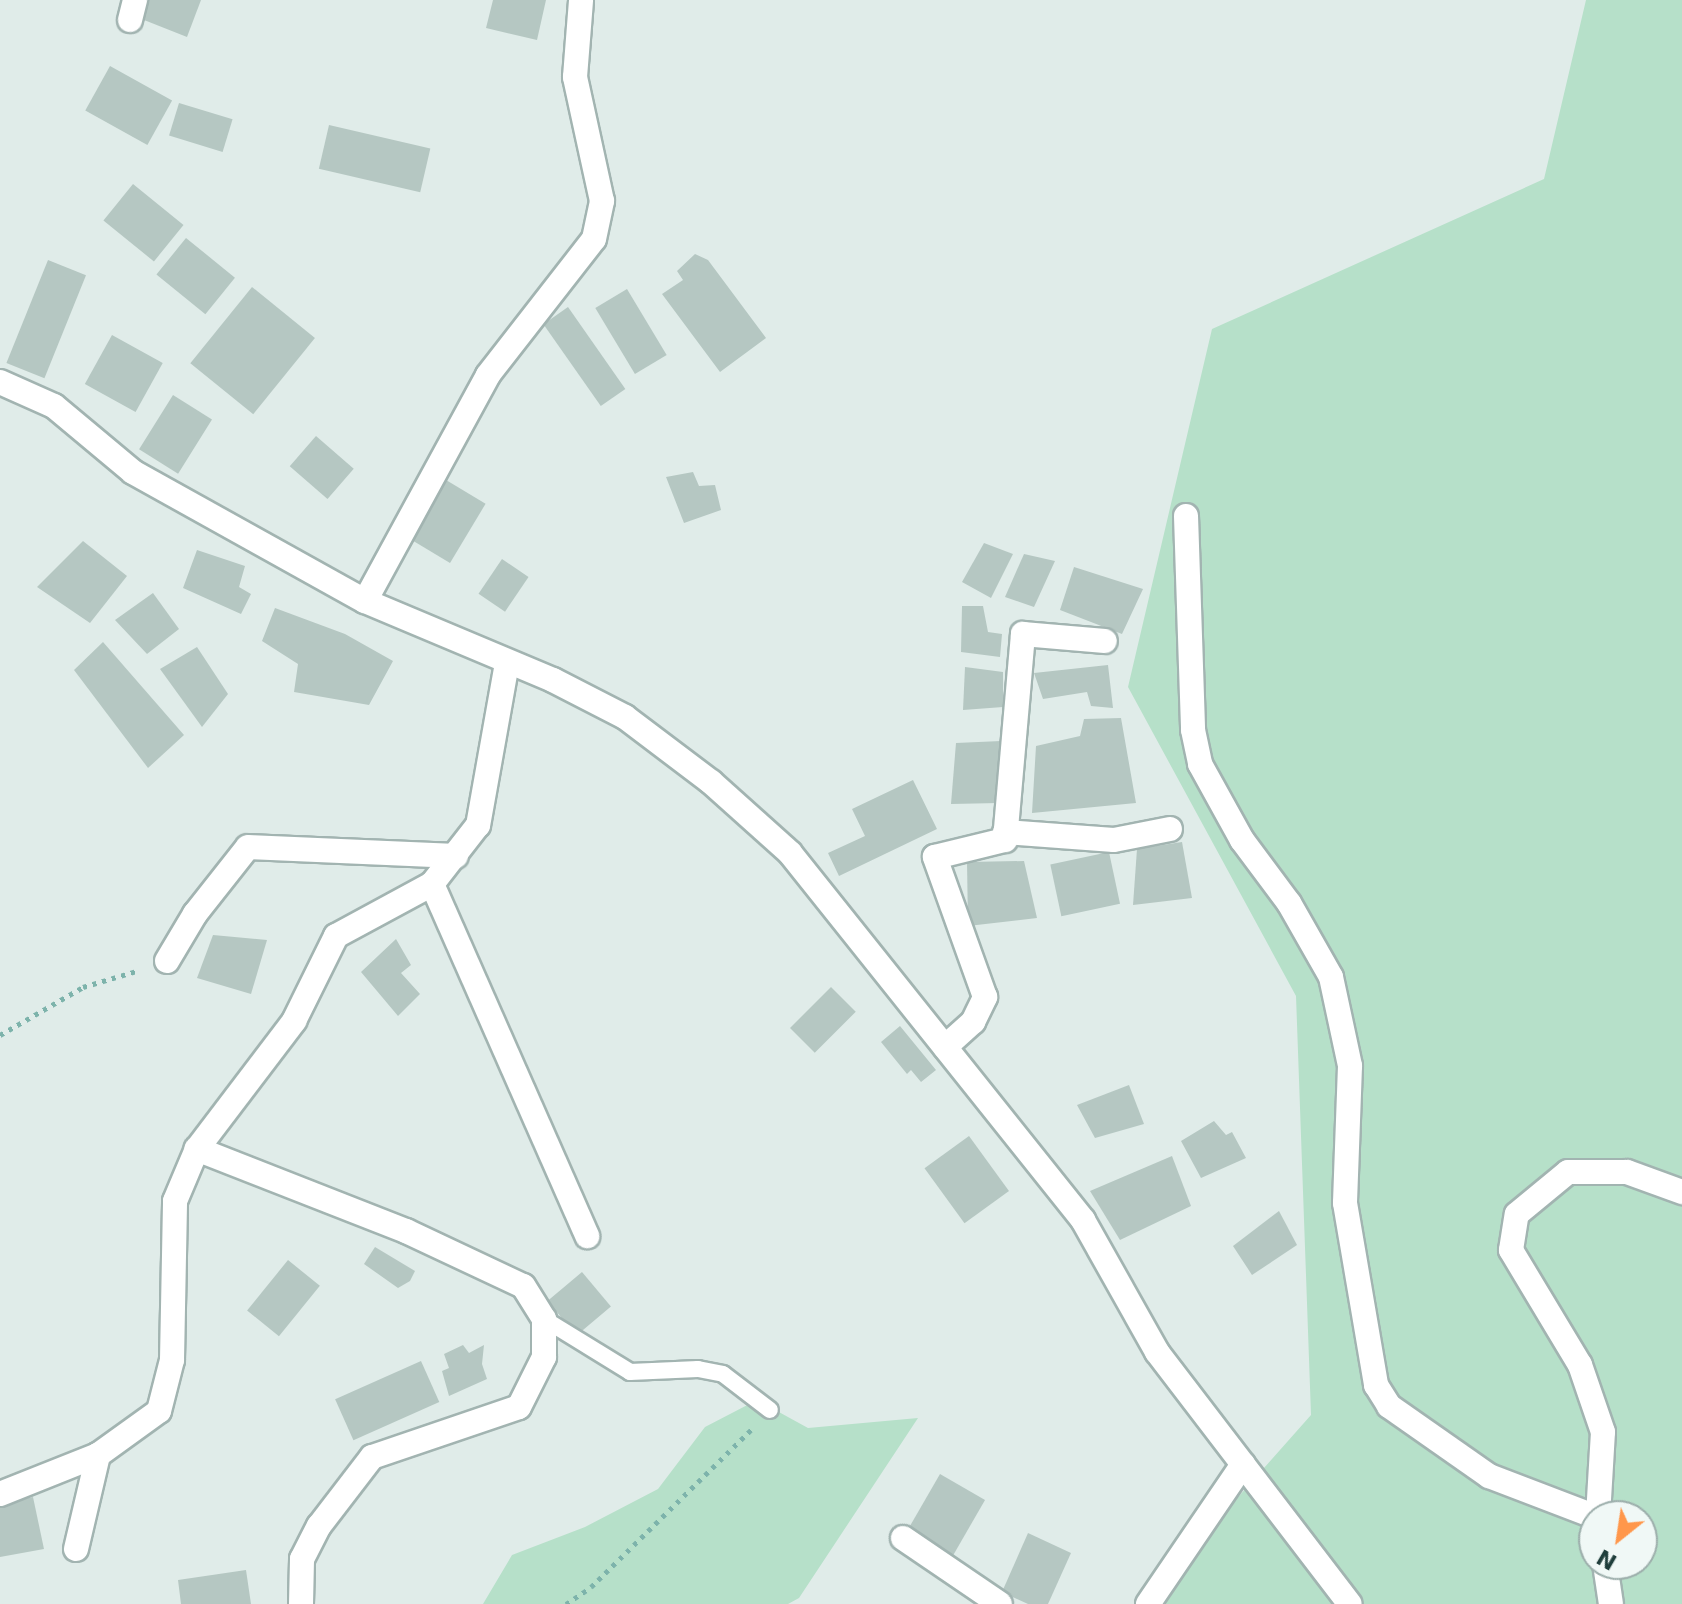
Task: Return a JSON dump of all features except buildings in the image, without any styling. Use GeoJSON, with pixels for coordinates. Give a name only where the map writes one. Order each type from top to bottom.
{"type":"FeatureCollection","features":[{"type":"Feature","properties":{"kind":"street"},"geometry":{"type":"LineString","coordinates":[[365,601],[488,375],[594,239],[602,201],[575,77],[581,0]]}},
{"type":"Feature","properties":{"kind":"street"},"geometry":{"type":"LineString","coordinates":[[0,382],[54,406],[133,472],[365,601],[625,717],[711,782],[790,853],[1083,1220],[1157,1352],[1350,1604]]}},
{"type":"Feature","properties":{"kind":"street"},"geometry":{"type":"LineString","coordinates":[[1186,516],[1193,730],[1200,764],[1242,840],[1289,903],[1331,977],[1350,1066],[1345,1203],[1376,1385],[1389,1406],[1489,1476],[1578,1509]]}},
{"type":"Feature","properties":{"kind":"street"},"geometry":{"type":"LineString","coordinates":[[945,1047],[973,1022],[985,997],[935,857],[1005,840],[1023,634],[1105,641]]}},
{"type":"Feature","properties":{"kind":"street"},"geometry":{"type":"LineString","coordinates":[[0,1494],[98,1455],[159,1411],[172,1360],[175,1201],[197,1149],[294,1021],[336,936],[432,884],[478,825],[507,663]]}},
{"type":"Feature","properties":{"kind":"street"},"geometry":{"type":"LineString","coordinates":[[1005,832],[1114,840],[1170,829]]}},
{"type":"Feature","properties":{"kind":"street"},"geometry":{"type":"LineString","coordinates":[[167,961],[195,914],[248,847],[456,856]]}},
{"type":"Feature","properties":{"kind":"street"},"geometry":{"type":"LineString","coordinates":[[432,884],[587,1236]]}},
{"type":"Feature","properties":{"kind":"street"},"geometry":{"type":"LineString","coordinates":[[197,1149],[406,1231],[523,1286],[544,1319],[544,1357],[519,1407],[372,1457],[319,1526],[302,1559],[301,1604]]}},
{"type":"Feature","properties":{"kind":"street"},"geometry":{"type":"LineString","coordinates":[[1597,1500],[1603,1432],[1580,1365],[1511,1250],[1517,1214],[1568,1172],[1627,1172],[1682,1192]]}},
{"type":"Feature","properties":{"kind":"street"},"geometry":{"type":"LineString","coordinates":[[76,1549],[98,1455]]}},
{"type":"Feature","properties":{"kind":"street"},"geometry":{"type":"LineString","coordinates":[[1148,1604],[1243,1464]]}},
{"type":"Feature","properties":{"kind":"street"},"geometry":{"type":"LineString","coordinates":[[903,1538],[988,1601]]}},
{"type":"Feature","properties":{"kind":"street"},"geometry":{"type":"LineString","coordinates":[[1607,1580],[1611,1604]]}},
{"type":"Feature","properties":{"kind":"lane"},"geometry":{"type":"LineString","coordinates":[[544,1319],[630,1372],[698,1369],[723,1374],[770,1410]]}},
{"type":"Feature","properties":{"kind":"path"},"geometry":{"type":"LineString","coordinates":[[0,1035],[83,987],[167,961]]}},
{"type":"Feature","properties":{"kind":"path"},"geometry":{"type":"LineString","coordinates":[[566,1604],[635,1546],[770,1410]]}},
{"type":"Feature","properties":{"kind":"green space"},"geometry":{"type":"Polygon","coordinates":[[[1586,0],[1682,0],[1682,1604],[1143,1604],[1311,1415],[1296,996],[1128,687],[1212,329],[1544,179],[1586,0]]]}},
{"type":"Feature","properties":{"kind":"green space"},"geometry":{"type":"Polygon","coordinates":[[[757,1400],[808,1428],[918,1418],[799,1598],[788,1604],[483,1604],[512,1555],[585,1527],[658,1489],[705,1427],[757,1400]]]}}]}
